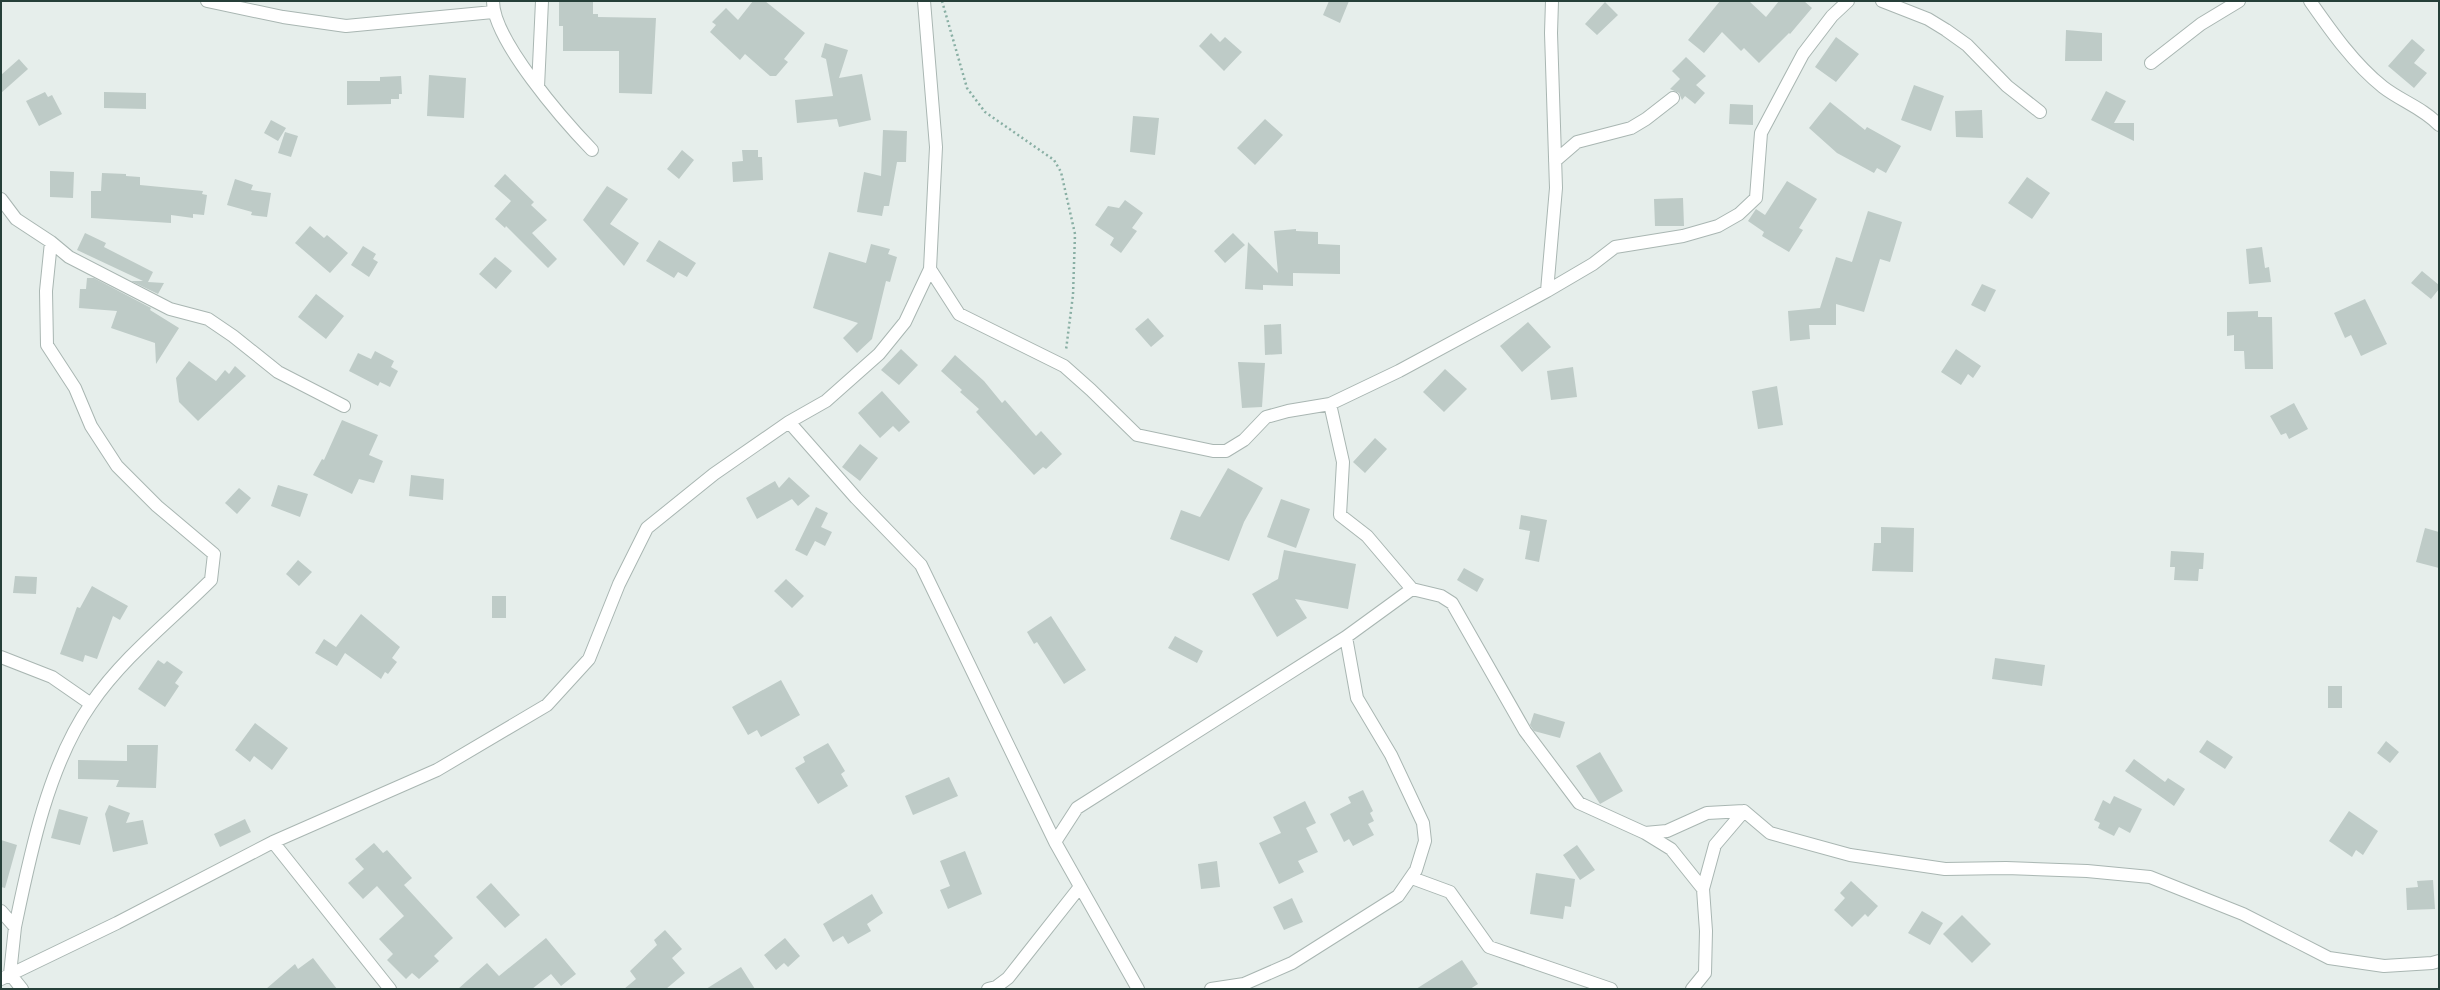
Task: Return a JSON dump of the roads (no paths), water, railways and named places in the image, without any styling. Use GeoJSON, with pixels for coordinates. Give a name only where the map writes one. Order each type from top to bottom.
{"type":"FeatureCollection","features":[{"type":"Feature","properties":{"kind":"street"},"geometry":{"type":"LineString","coordinates":[[207,1],[283,17],[346,26],[493,6],[511,45],[538,87],[560,117],[592,150]]}},
{"type":"Feature","properties":{"kind":"street"},"geometry":{"type":"LineString","coordinates":[[538,87],[542,1]]}},
{"type":"Feature","properties":{"kind":"street"},"geometry":{"type":"LineString","coordinates":[[6,976],[117,923],[272,842],[438,770],[547,705],[589,658],[619,584],[647,528],[714,474],[789,422],[826,401],[879,354],[905,322],[930,269],[936,147],[924,1]]}},
{"type":"Feature","properties":{"kind":"street"},"geometry":{"type":"LineString","coordinates":[[1547,291],[1556,188],[1550,32],[1552,1]]}},
{"type":"Feature","properties":{"kind":"street"},"geometry":{"type":"LineString","coordinates":[[930,269],[959,314],[1064,366],[1137,435],[1213,450],[1226,451],[1244,440],[1266,417],[1288,411],[1330,404],[1399,371],[1547,291],[1593,264],[1615,247],[1701,232],[1732,219],[1756,198],[1762,133],[1803,54],[1832,16],[1848,1]]}},
{"type":"Feature","properties":{"kind":"street"},"geometry":{"type":"LineString","coordinates":[[1882,1],[1928,19],[1962,41],[2007,86],[2040,112]]}},
{"type":"Feature","properties":{"kind":"street"},"geometry":{"type":"LineString","coordinates":[[2151,63],[2201,24],[2239,1]]}},
{"type":"Feature","properties":{"kind":"street"},"geometry":{"type":"LineString","coordinates":[[2310,1],[2367,73],[2398,98],[2429,115],[2439,125]]}},
{"type":"Feature","properties":{"kind":"street"},"geometry":{"type":"LineString","coordinates":[[1555,161],[1577,142],[1631,128],[1646,119],[1673,98]]}},
{"type":"Feature","properties":{"kind":"street"},"geometry":{"type":"LineString","coordinates":[[1,199],[16,219],[51,242],[69,257],[170,309],[208,319],[233,336],[278,372],[344,406]]}},
{"type":"Feature","properties":{"kind":"street"},"geometry":{"type":"LineString","coordinates":[[6,976],[35,833],[71,737],[91,704],[140,645],[211,580],[214,554],[157,506],[117,466],[91,426],[75,388],[47,345],[46,291],[51,242]]}},
{"type":"Feature","properties":{"kind":"street"},"geometry":{"type":"LineString","coordinates":[[1330,404],[1342,462],[1340,515],[1367,536],[1412,589],[1441,596],[1452,603],[1525,731],[1580,803],[1645,833],[1671,849],[1703,889]]}},
{"type":"Feature","properties":{"kind":"street"},"geometry":{"type":"LineString","coordinates":[[789,422],[856,498],[921,565],[1055,842],[1079,888],[1138,989]]}},
{"type":"Feature","properties":{"kind":"street"},"geometry":{"type":"LineString","coordinates":[[1055,842],[1077,808],[1346,637],[1412,589]]}},
{"type":"Feature","properties":{"kind":"street"},"geometry":{"type":"LineString","coordinates":[[1211,989],[1244,984],[1292,963],[1398,896],[1412,878],[1425,841],[1423,822],[1391,755],[1357,698],[1346,637]]}},
{"type":"Feature","properties":{"kind":"street"},"geometry":{"type":"LineString","coordinates":[[1,657],[52,677],[91,704]]}},
{"type":"Feature","properties":{"kind":"street"},"geometry":{"type":"LineString","coordinates":[[1645,833],[1667,830],[1707,813],[1744,811],[1770,833],[1850,855],[1945,869],[2006,868],[2150,877],[2243,914],[2330,958],[2384,966],[2432,963],[2439,961]]}},
{"type":"Feature","properties":{"kind":"street"},"geometry":{"type":"LineString","coordinates":[[1692,989],[1705,974],[1706,931],[1703,889],[1715,845],[1744,811]]}},
{"type":"Feature","properties":{"kind":"street"},"geometry":{"type":"LineString","coordinates":[[272,842],[390,989]]}},
{"type":"Feature","properties":{"kind":"street"},"geometry":{"type":"LineString","coordinates":[[1412,878],[1450,892],[1489,947],[1611,989]]}},
{"type":"Feature","properties":{"kind":"street"},"geometry":{"type":"LineString","coordinates":[[988,989],[996,987],[1008,978],[1079,888]]}},
{"type":"Feature","properties":{"kind":"street"},"geometry":{"type":"LineString","coordinates":[[1,911],[15,926]]}},
{"type":"Feature","properties":{"kind":"street"},"geometry":{"type":"LineString","coordinates":[[6,976],[22,989]]}}]}
